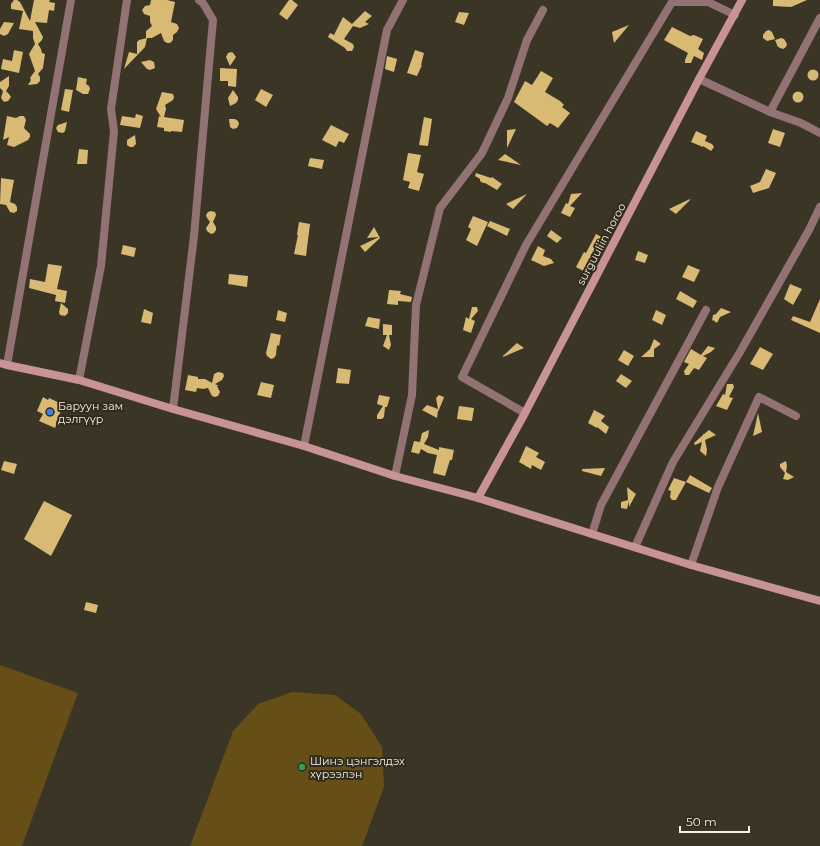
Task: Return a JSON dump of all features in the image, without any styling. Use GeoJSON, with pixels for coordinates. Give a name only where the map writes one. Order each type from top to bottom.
{"type":"FeatureCollection","features":[{"type":"Feature","properties":{"kind":"street"},"geometry":{"type":"LineString","coordinates":[[71,0],[3,364],[79,380],[173,409],[304,446],[395,476],[478,498],[691,565],[820,601]]}},
{"type":"Feature","properties":{"kind":"street"},"geometry":{"type":"LineString","coordinates":[[79,380],[101,266],[114,131],[111,109],[127,0]]}},
{"type":"Feature","properties":{"kind":"street"},"geometry":{"type":"LineString","coordinates":[[173,409],[194,236],[213,20],[199,0]]}},
{"type":"Feature","properties":{"kind":"street"},"geometry":{"type":"LineString","coordinates":[[304,446],[387,30],[403,0]]}},
{"type":"Feature","properties":{"kind":"street","name":"surguuliin horoo"},"geometry":{"type":"LineString","coordinates":[[478,498],[525,413],[699,79],[742,0]]}},
{"type":"Feature","properties":{"kind":"street"},"geometry":{"type":"LineString","coordinates":[[525,413],[462,377],[526,245],[672,2],[708,2],[735,15]]}},
{"type":"Feature","properties":{"kind":"street"},"geometry":{"type":"LineString","coordinates":[[395,476],[412,395],[416,305],[440,208],[482,153],[508,98],[527,40],[543,10]]}},
{"type":"Feature","properties":{"kind":"street"},"geometry":{"type":"LineString","coordinates":[[770,112],[820,18]]}},
{"type":"Feature","properties":{"kind":"street"},"geometry":{"type":"LineString","coordinates":[[699,79],[770,112],[801,123],[820,133]]}},
{"type":"Feature","properties":{"kind":"street"},"geometry":{"type":"LineString","coordinates":[[635,547],[673,462],[744,346],[809,230],[820,207]]}},
{"type":"Feature","properties":{"kind":"street"},"geometry":{"type":"LineString","coordinates":[[592,534],[601,505],[706,310]]}},
{"type":"Feature","properties":{"kind":"street"},"geometry":{"type":"LineString","coordinates":[[691,565],[718,487],[759,397],[796,416]]}},
{"type":"Feature","properties":{"kind":"shaded area"},"geometry":{"type":"Polygon","coordinates":[[[0,665],[78,693],[22,846],[0,846],[0,665]]]}},
{"type":"Feature","properties":{"kind":"shaded area","name":"Шинэ цэнгэлдэх хүрээлэн"},"geometry":{"type":"Polygon","coordinates":[[[292,692],[335,695],[361,714],[382,747],[384,787],[362,846],[190,846],[233,731],[258,704],[292,692]]]}},
{"type":"Feature","properties":{"kind":"building"},"geometry":{"type":"Polygon","coordinates":[[[14,0],[20,2],[30,21],[34,0],[50,0],[49,2],[55,3],[54,11],[49,10],[47,23],[35,22],[43,37],[38,44],[42,53],[45,54],[43,68],[38,74],[40,81],[37,84],[28,85],[31,80],[30,78],[35,71],[29,54],[35,44],[33,31],[19,29],[23,11],[11,9],[11,4],[14,0]]]}},
{"type":"Feature","properties":{"kind":"building"},"geometry":{"type":"Polygon","coordinates":[[[151,0],[167,0],[175,2],[171,22],[177,24],[179,28],[173,35],[173,40],[170,43],[164,41],[161,33],[152,38],[146,38],[146,31],[152,26],[150,16],[144,14],[142,10],[145,6],[150,5],[151,0]]]}},
{"type":"Feature","properties":{"kind":"building"},"geometry":{"type":"Polygon","coordinates":[[[289,0],[292,0],[298,5],[287,20],[279,14],[289,0]]]}},
{"type":"Feature","properties":{"kind":"building"},"geometry":{"type":"Polygon","coordinates":[[[773,0],[807,0],[791,7],[773,6],[773,0]]]}},
{"type":"Feature","properties":{"kind":"building"},"geometry":{"type":"Polygon","coordinates":[[[365,11],[372,16],[365,22],[369,24],[360,28],[353,26],[344,39],[353,44],[354,47],[352,51],[347,51],[345,48],[328,37],[330,33],[334,35],[343,17],[352,24],[365,11]]]}},
{"type":"Feature","properties":{"kind":"building"},"geometry":{"type":"Polygon","coordinates":[[[459,12],[469,13],[464,25],[455,22],[459,12]]]}},
{"type":"Feature","properties":{"kind":"building"},"geometry":{"type":"Polygon","coordinates":[[[4,22],[14,23],[8,34],[4,36],[0,34],[0,29],[4,22]]]}},
{"type":"Feature","properties":{"kind":"building"},"geometry":{"type":"Polygon","coordinates":[[[629,25],[614,43],[612,32],[629,25]]]}},
{"type":"Feature","properties":{"kind":"building"},"geometry":{"type":"Polygon","coordinates":[[[672,27],[690,36],[694,35],[703,39],[698,49],[704,53],[702,60],[694,56],[691,63],[685,63],[688,53],[664,40],[672,27]]]}},
{"type":"Feature","properties":{"kind":"building"},"geometry":{"type":"Polygon","coordinates":[[[769,30],[772,32],[775,39],[767,41],[763,38],[763,35],[769,30]]]}},
{"type":"Feature","properties":{"kind":"building"},"geometry":{"type":"Polygon","coordinates":[[[147,38],[145,47],[124,69],[129,52],[137,54],[137,42],[147,38]]]}},
{"type":"Feature","properties":{"kind":"building"},"geometry":{"type":"Polygon","coordinates":[[[781,38],[784,39],[787,44],[783,49],[778,47],[775,40],[781,38]]]}},
{"type":"Feature","properties":{"kind":"building"},"geometry":{"type":"Polygon","coordinates":[[[14,50],[23,52],[19,73],[1,69],[3,59],[12,61],[14,50]]]}},
{"type":"Feature","properties":{"kind":"building"},"geometry":{"type":"Polygon","coordinates":[[[415,50],[424,53],[422,65],[417,76],[407,73],[415,50]]]}},
{"type":"Feature","properties":{"kind":"building"},"geometry":{"type":"Polygon","coordinates":[[[232,52],[236,57],[230,66],[226,57],[228,53],[232,52]]]}},
{"type":"Feature","properties":{"kind":"building"},"geometry":{"type":"Polygon","coordinates":[[[387,56],[397,59],[394,72],[385,69],[387,56]]]}},
{"type":"Feature","properties":{"kind":"building"},"geometry":{"type":"Polygon","coordinates":[[[150,60],[154,62],[155,68],[150,70],[147,69],[141,62],[150,60]]]}},
{"type":"Feature","properties":{"kind":"building"},"geometry":{"type":"Polygon","coordinates":[[[220,68],[237,69],[236,87],[228,86],[228,81],[220,81],[220,68]]]}},
{"type":"Feature","properties":{"kind":"building"},"geometry":{"type":"Polygon","coordinates":[[[811,70],[815,70],[817,71],[817,79],[811,80],[808,77],[808,73],[811,70]]]}},
{"type":"Feature","properties":{"kind":"building"},"geometry":{"type":"Polygon","coordinates":[[[541,71],[553,78],[545,92],[560,101],[564,105],[562,107],[570,113],[558,128],[550,123],[547,126],[514,102],[525,81],[532,85],[541,71]]]}},
{"type":"Feature","properties":{"kind":"building"},"geometry":{"type":"Polygon","coordinates":[[[9,76],[9,86],[6,91],[11,97],[8,101],[4,102],[1,98],[3,91],[0,88],[0,82],[9,76]]]}},
{"type":"Feature","properties":{"kind":"building"},"geometry":{"type":"Polygon","coordinates":[[[78,77],[87,79],[86,84],[90,89],[88,94],[83,94],[76,90],[78,77]]]}},
{"type":"Feature","properties":{"kind":"building"},"geometry":{"type":"Polygon","coordinates":[[[65,89],[73,90],[69,112],[61,110],[65,89]]]}},
{"type":"Feature","properties":{"kind":"building"},"geometry":{"type":"Polygon","coordinates":[[[261,89],[273,95],[266,107],[255,100],[261,89]]]}},
{"type":"Feature","properties":{"kind":"building"},"geometry":{"type":"Polygon","coordinates":[[[233,90],[238,97],[238,100],[230,106],[228,98],[233,90]]]}},
{"type":"Feature","properties":{"kind":"building"},"geometry":{"type":"Polygon","coordinates":[[[162,92],[173,94],[174,97],[173,100],[165,105],[166,109],[164,117],[184,120],[182,132],[164,131],[164,128],[157,127],[159,116],[161,117],[156,109],[162,92]]]}},
{"type":"Feature","properties":{"kind":"building"},"geometry":{"type":"Polygon","coordinates":[[[796,92],[800,92],[802,93],[802,101],[796,102],[793,99],[793,95],[796,92]]]}},
{"type":"Feature","properties":{"kind":"building"},"geometry":{"type":"Polygon","coordinates":[[[136,114],[143,116],[140,128],[120,125],[122,116],[135,118],[136,114]]]}},
{"type":"Feature","properties":{"kind":"building"},"geometry":{"type":"Polygon","coordinates":[[[7,116],[16,118],[24,116],[26,120],[24,128],[30,134],[28,140],[14,147],[7,145],[9,137],[3,140],[7,116]]]}},
{"type":"Feature","properties":{"kind":"building"},"geometry":{"type":"Polygon","coordinates":[[[424,117],[432,119],[428,146],[419,145],[424,117]]]}},
{"type":"Feature","properties":{"kind":"building"},"geometry":{"type":"Polygon","coordinates":[[[229,119],[235,119],[238,121],[239,124],[237,128],[233,129],[230,127],[229,119]]]}},
{"type":"Feature","properties":{"kind":"building"},"geometry":{"type":"Polygon","coordinates":[[[67,122],[65,131],[63,133],[58,132],[56,128],[58,125],[67,122]]]}},
{"type":"Feature","properties":{"kind":"building"},"geometry":{"type":"Polygon","coordinates":[[[331,125],[349,134],[344,143],[339,141],[336,147],[322,140],[331,125]]]}},
{"type":"Feature","properties":{"kind":"building"},"geometry":{"type":"Polygon","coordinates":[[[516,129],[507,148],[507,130],[516,129]]]}},
{"type":"Feature","properties":{"kind":"building"},"geometry":{"type":"Polygon","coordinates":[[[773,129],[785,133],[780,147],[768,143],[773,129]]]}},
{"type":"Feature","properties":{"kind":"building"},"geometry":{"type":"Polygon","coordinates":[[[696,131],[707,136],[705,141],[712,144],[714,147],[711,151],[703,146],[691,142],[696,131]]]}},
{"type":"Feature","properties":{"kind":"building"},"geometry":{"type":"Polygon","coordinates":[[[135,135],[136,144],[133,147],[130,147],[127,145],[127,140],[135,135]]]}},
{"type":"Feature","properties":{"kind":"building"},"geometry":{"type":"Polygon","coordinates":[[[79,149],[88,150],[87,164],[77,164],[79,149]]]}},
{"type":"Feature","properties":{"kind":"building"},"geometry":{"type":"Polygon","coordinates":[[[408,153],[421,155],[417,172],[424,174],[419,191],[408,188],[410,182],[403,180],[408,153]]]}},
{"type":"Feature","properties":{"kind":"building"},"geometry":{"type":"Polygon","coordinates":[[[505,154],[521,165],[498,160],[505,154]]]}},
{"type":"Feature","properties":{"kind":"building"},"geometry":{"type":"Polygon","coordinates":[[[310,158],[324,160],[322,169],[308,166],[310,158]]]}},
{"type":"Feature","properties":{"kind":"building"},"geometry":{"type":"Polygon","coordinates":[[[766,169],[776,173],[769,188],[753,193],[750,186],[760,182],[766,169]]]}},
{"type":"Feature","properties":{"kind":"building"},"geometry":{"type":"Polygon","coordinates":[[[476,173],[491,178],[492,177],[502,184],[497,190],[480,181],[480,179],[475,176],[476,173]]]}},
{"type":"Feature","properties":{"kind":"building"},"geometry":{"type":"Polygon","coordinates":[[[1,178],[14,180],[10,202],[15,204],[17,207],[17,211],[14,213],[10,212],[6,205],[0,204],[1,178]]]}},
{"type":"Feature","properties":{"kind":"building"},"geometry":{"type":"Polygon","coordinates":[[[582,193],[570,206],[575,208],[570,217],[561,213],[566,203],[568,204],[571,194],[582,193]]]}},
{"type":"Feature","properties":{"kind":"building"},"geometry":{"type":"Polygon","coordinates":[[[527,194],[513,209],[506,204],[527,194]]]}},
{"type":"Feature","properties":{"kind":"building"},"geometry":{"type":"Polygon","coordinates":[[[690,199],[676,214],[669,209],[690,199]]]}},
{"type":"Feature","properties":{"kind":"building"},"geometry":{"type":"Polygon","coordinates":[[[211,211],[215,212],[216,215],[213,222],[216,230],[211,234],[206,228],[210,222],[206,215],[211,211]]]}},
{"type":"Feature","properties":{"kind":"building"},"geometry":{"type":"Polygon","coordinates":[[[473,216],[488,222],[477,246],[466,240],[471,229],[468,227],[473,216]]]}},
{"type":"Feature","properties":{"kind":"building"},"geometry":{"type":"Polygon","coordinates":[[[490,221],[510,229],[507,236],[487,226],[490,221]]]}},
{"type":"Feature","properties":{"kind":"building"},"geometry":{"type":"Polygon","coordinates":[[[299,222],[310,224],[306,256],[294,254],[299,222]]]}},
{"type":"Feature","properties":{"kind":"building"},"geometry":{"type":"Polygon","coordinates":[[[374,227],[380,238],[365,252],[360,246],[379,237],[367,238],[374,227]]]}},
{"type":"Feature","properties":{"kind":"building"},"geometry":{"type":"Polygon","coordinates":[[[551,230],[562,238],[557,243],[547,236],[551,230]]]}},
{"type":"Feature","properties":{"kind":"building"},"geometry":{"type":"Polygon","coordinates":[[[596,234],[609,241],[601,256],[599,255],[589,274],[576,267],[584,252],[586,253],[596,234]]]}},
{"type":"Feature","properties":{"kind":"building"},"geometry":{"type":"Polygon","coordinates":[[[123,245],[136,248],[134,257],[121,254],[123,245]]]}},
{"type":"Feature","properties":{"kind":"building"},"geometry":{"type":"Polygon","coordinates":[[[538,246],[545,250],[543,256],[551,259],[554,263],[544,266],[531,260],[538,246]]]}},
{"type":"Feature","properties":{"kind":"building"},"geometry":{"type":"Polygon","coordinates":[[[638,251],[648,255],[645,263],[635,260],[638,251]]]}},
{"type":"Feature","properties":{"kind":"building"},"geometry":{"type":"Polygon","coordinates":[[[48,264],[62,266],[57,289],[67,291],[65,303],[55,301],[56,295],[29,288],[30,279],[45,282],[48,264]]]}},
{"type":"Feature","properties":{"kind":"building"},"geometry":{"type":"Polygon","coordinates":[[[688,265],[700,270],[694,282],[682,277],[688,265]]]}},
{"type":"Feature","properties":{"kind":"building"},"geometry":{"type":"Polygon","coordinates":[[[229,274],[248,276],[247,287],[228,284],[229,274]]]}},
{"type":"Feature","properties":{"kind":"building"},"geometry":{"type":"Polygon","coordinates":[[[790,284],[802,289],[793,305],[784,299],[790,284]]]}},
{"type":"Feature","properties":{"kind":"building"},"geometry":{"type":"Polygon","coordinates":[[[389,290],[401,291],[400,294],[412,297],[411,302],[398,301],[398,305],[387,304],[389,290]]]}},
{"type":"Feature","properties":{"kind":"building"},"geometry":{"type":"Polygon","coordinates":[[[680,291],[697,301],[693,308],[676,299],[680,291]]]}},
{"type":"Feature","properties":{"kind":"building"},"geometry":{"type":"Polygon","coordinates":[[[820,299],[820,333],[791,320],[793,316],[810,322],[820,299]]]}},
{"type":"Feature","properties":{"kind":"building"},"geometry":{"type":"Polygon","coordinates":[[[61,303],[68,309],[68,313],[65,316],[60,315],[59,312],[61,303]]]}},
{"type":"Feature","properties":{"kind":"building"},"geometry":{"type":"Polygon","coordinates":[[[472,307],[477,307],[478,311],[471,319],[475,321],[471,333],[463,330],[466,317],[469,319],[472,307]]]}},
{"type":"Feature","properties":{"kind":"building"},"geometry":{"type":"Polygon","coordinates":[[[721,308],[731,312],[720,317],[717,323],[713,320],[712,321],[713,315],[716,314],[721,308]]]}},
{"type":"Feature","properties":{"kind":"building"},"geometry":{"type":"Polygon","coordinates":[[[144,309],[153,313],[151,324],[141,322],[144,309]]]}},
{"type":"Feature","properties":{"kind":"building"},"geometry":{"type":"Polygon","coordinates":[[[278,310],[287,313],[285,322],[276,320],[278,310]]]}},
{"type":"Feature","properties":{"kind":"building"},"geometry":{"type":"Polygon","coordinates":[[[656,310],[666,315],[662,325],[652,320],[656,310]]]}},
{"type":"Feature","properties":{"kind":"building"},"geometry":{"type":"Polygon","coordinates":[[[368,317],[380,319],[379,329],[365,326],[368,317]]]}},
{"type":"Feature","properties":{"kind":"building"},"geometry":{"type":"Polygon","coordinates":[[[383,324],[392,325],[392,335],[389,335],[391,345],[389,350],[383,346],[387,335],[383,335],[383,324]]]}},
{"type":"Feature","properties":{"kind":"building"},"geometry":{"type":"Polygon","coordinates":[[[271,333],[281,335],[279,346],[277,345],[276,355],[271,359],[266,353],[271,333]]]}},
{"type":"Feature","properties":{"kind":"building"},"geometry":{"type":"Polygon","coordinates":[[[654,339],[661,344],[654,349],[654,357],[641,357],[650,349],[654,339]]]}},
{"type":"Feature","properties":{"kind":"building"},"geometry":{"type":"Polygon","coordinates":[[[517,343],[524,348],[503,357],[503,356],[517,343]]]}},
{"type":"Feature","properties":{"kind":"building"},"geometry":{"type":"Polygon","coordinates":[[[708,346],[715,348],[703,356],[707,358],[699,370],[694,368],[689,375],[685,375],[684,371],[689,364],[684,362],[691,349],[701,355],[708,346]]]}},
{"type":"Feature","properties":{"kind":"building"},"geometry":{"type":"Polygon","coordinates":[[[760,347],[773,354],[763,370],[750,364],[760,347]]]}},
{"type":"Feature","properties":{"kind":"building"},"geometry":{"type":"Polygon","coordinates":[[[624,350],[634,356],[628,366],[618,360],[624,350]]]}},
{"type":"Feature","properties":{"kind":"building"},"geometry":{"type":"Polygon","coordinates":[[[338,368],[351,370],[349,384],[336,383],[338,368]]]}},
{"type":"Feature","properties":{"kind":"building"},"geometry":{"type":"Polygon","coordinates":[[[218,372],[223,373],[224,376],[222,380],[215,384],[219,386],[217,386],[220,392],[218,396],[212,396],[208,388],[197,388],[196,392],[185,390],[188,375],[198,377],[198,379],[205,379],[212,383],[214,374],[218,372]]]}},
{"type":"Feature","properties":{"kind":"building"},"geometry":{"type":"Polygon","coordinates":[[[621,374],[632,381],[626,388],[616,381],[621,374]]]}},
{"type":"Feature","properties":{"kind":"building"},"geometry":{"type":"Polygon","coordinates":[[[261,382],[274,385],[271,398],[257,395],[261,382]]]}},
{"type":"Feature","properties":{"kind":"building"},"geometry":{"type":"Polygon","coordinates":[[[727,384],[733,384],[734,387],[729,397],[733,398],[727,410],[716,406],[723,394],[725,395],[727,384]]]}},
{"type":"Feature","properties":{"kind":"building"},"geometry":{"type":"Polygon","coordinates":[[[379,395],[390,397],[387,407],[385,407],[384,417],[382,419],[377,419],[377,415],[383,406],[377,404],[379,395]]]}},
{"type":"Feature","properties":{"kind":"building"},"geometry":{"type":"Polygon","coordinates":[[[439,395],[444,397],[438,412],[438,410],[437,418],[422,410],[427,405],[438,409],[436,398],[439,395]]]}},
{"type":"Feature","properties":{"kind":"building","name":"Баруун зам дэлгүүр"},"geometry":{"type":"Polygon","coordinates":[[[43,397],[48,400],[49,398],[64,405],[57,419],[55,428],[39,421],[43,414],[37,411],[43,397]]]}},
{"type":"Feature","properties":{"kind":"building"},"geometry":{"type":"Polygon","coordinates":[[[459,406],[474,408],[472,421],[457,419],[459,406]]]}},
{"type":"Feature","properties":{"kind":"building"},"geometry":{"type":"Polygon","coordinates":[[[594,410],[605,416],[601,421],[609,427],[606,434],[597,427],[588,423],[594,410]]]}},
{"type":"Feature","properties":{"kind":"building"},"geometry":{"type":"Polygon","coordinates":[[[758,413],[762,432],[753,436],[758,413]]]}},
{"type":"Feature","properties":{"kind":"building"},"geometry":{"type":"Polygon","coordinates":[[[429,430],[428,437],[424,444],[439,450],[439,447],[454,450],[452,460],[450,460],[445,476],[433,473],[437,455],[428,453],[421,449],[419,454],[411,452],[414,441],[420,442],[422,433],[429,430]]]}},
{"type":"Feature","properties":{"kind":"building"},"geometry":{"type":"Polygon","coordinates":[[[709,430],[716,435],[705,440],[707,450],[706,456],[700,451],[702,442],[695,445],[694,443],[709,430]]]}},
{"type":"Feature","properties":{"kind":"building"},"geometry":{"type":"Polygon","coordinates":[[[526,446],[539,453],[536,457],[545,462],[541,470],[532,465],[531,469],[519,462],[526,446]]]}},
{"type":"Feature","properties":{"kind":"building"},"geometry":{"type":"Polygon","coordinates":[[[4,461],[17,464],[14,474],[1,470],[4,461]]]}},
{"type":"Feature","properties":{"kind":"building"},"geometry":{"type":"Polygon","coordinates":[[[786,461],[786,472],[794,477],[788,480],[783,479],[785,473],[780,467],[780,464],[786,461]]]}},
{"type":"Feature","properties":{"kind":"building"},"geometry":{"type":"Polygon","coordinates":[[[605,468],[601,476],[582,471],[582,469],[605,468]]]}},
{"type":"Feature","properties":{"kind":"building"},"geometry":{"type":"Polygon","coordinates":[[[690,475],[712,488],[709,493],[686,482],[690,475]]]}},
{"type":"Feature","properties":{"kind":"building"},"geometry":{"type":"Polygon","coordinates":[[[674,478],[686,482],[676,500],[672,500],[670,497],[671,491],[668,490],[674,478]]]}},
{"type":"Feature","properties":{"kind":"building"},"geometry":{"type":"Polygon","coordinates":[[[627,487],[636,494],[629,507],[629,501],[627,509],[621,508],[621,502],[628,500],[627,487]]]}},
{"type":"Feature","properties":{"kind":"building"},"geometry":{"type":"Polygon","coordinates":[[[44,501],[72,515],[51,556],[24,539],[44,501]]]}},
{"type":"Feature","properties":{"kind":"building"},"geometry":{"type":"Polygon","coordinates":[[[86,602],[98,605],[96,613],[84,610],[86,602]]]}},
{"type":"Feature","properties":{"kind":"place","name":"Баруун зам дэлгүүр"},"geometry":{"type":"Point","coordinates":[50,412]}},
{"type":"Feature","properties":{"kind":"place","name":"Шинэ цэнгэлдэх хүрээлэн"},"geometry":{"type":"Point","coordinates":[302,767]}}]}
